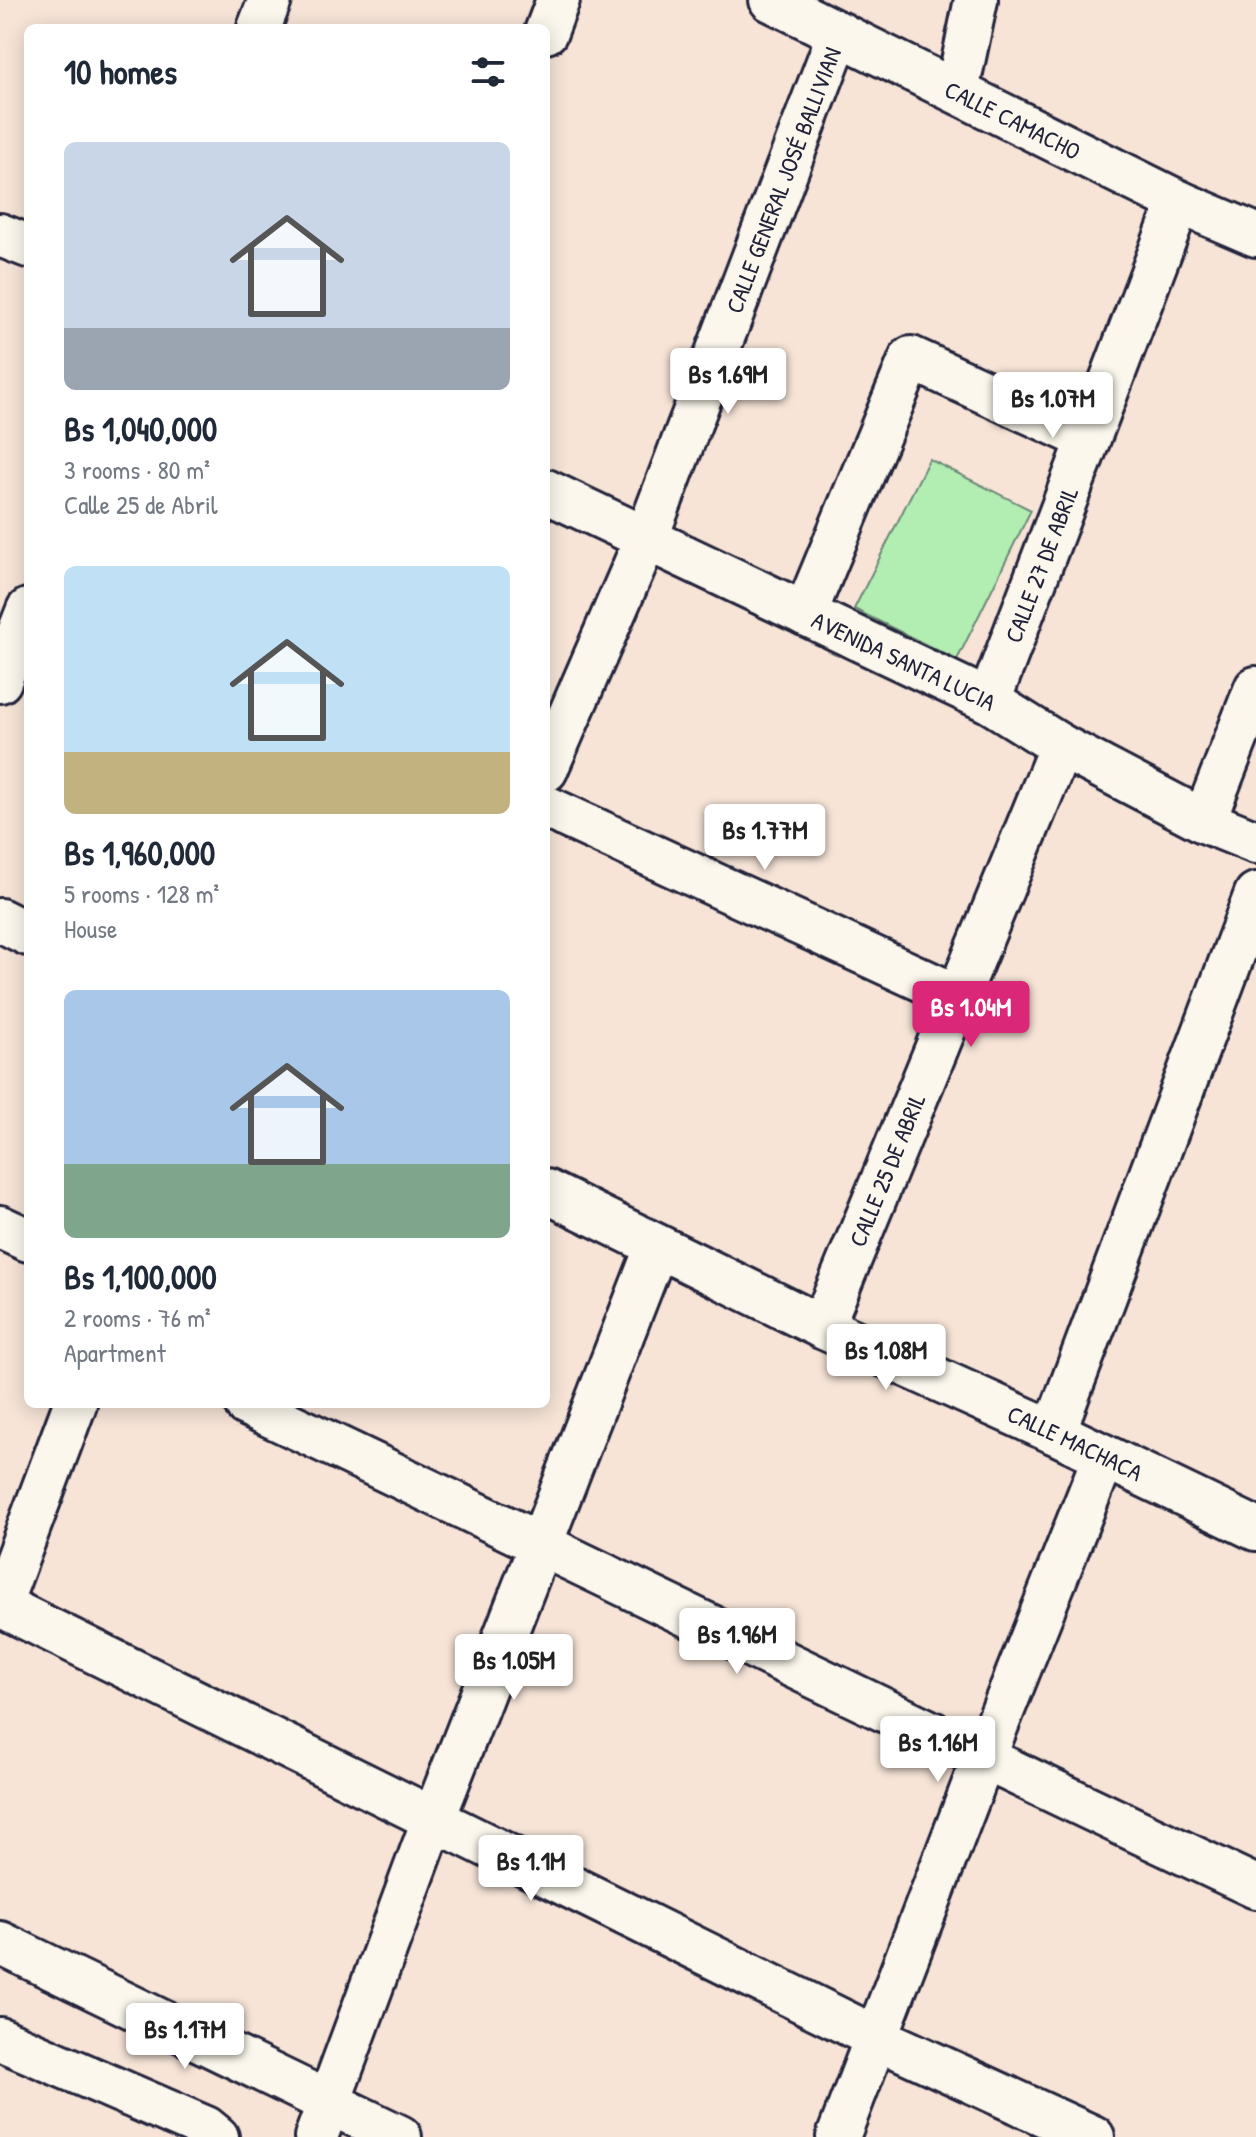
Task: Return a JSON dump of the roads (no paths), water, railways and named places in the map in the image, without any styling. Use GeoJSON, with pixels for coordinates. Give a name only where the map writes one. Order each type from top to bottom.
{"type":"FeatureCollection","features":[{"type":"Feature","properties":{"kind":"street"},"geometry":{"type":"LineString","coordinates":[[261,24],[270,0]]}},
{"type":"Feature","properties":{"kind":"street"},"geometry":{"type":"LineString","coordinates":[[549,24],[558,0]]}},
{"type":"Feature","properties":{"kind":"street","name":"CALLE CAMACHO"},"geometry":{"type":"LineString","coordinates":[[771,0],[1179,202],[1253,226]]}},
{"type":"Feature","properties":{"kind":"street"},"geometry":{"type":"LineString","coordinates":[[957,91],[976,0]]}},
{"type":"Feature","properties":{"kind":"street","name":"CALLE GENERAL JOSÉ BALLIVIAN"},"geometry":{"type":"LineString","coordinates":[[550,761],[646,539],[839,33]]}},
{"type":"Feature","properties":{"kind":"street","name":"CALLE 27 DE ABRIL"},"geometry":{"type":"LineString","coordinates":[[989,701],[1179,202]]}},
{"type":"Feature","properties":{"kind":"street"},"geometry":{"type":"LineString","coordinates":[[0,235],[24,244]]}},
{"type":"Feature","properties":{"kind":"street"},"geometry":{"type":"LineString","coordinates":[[805,614],[911,358],[1088,439]]}},
{"type":"Feature","properties":{"kind":"street","name":"AVENIDA SANTA LUCIA"},"geometry":{"type":"LineString","coordinates":[[550,493],[989,701],[1061,746],[1204,821],[1256,842]]}},
{"type":"Feature","properties":{"kind":"street"},"geometry":{"type":"LineString","coordinates":[[0,681],[24,620]]}},
{"type":"Feature","properties":{"kind":"street"},"geometry":{"type":"LineString","coordinates":[[1204,821],[1256,688]]}},
{"type":"Feature","properties":{"kind":"street","name":"CALLE 25 DE ABRIL"},"geometry":{"type":"LineString","coordinates":[[822,1327],[1061,746]]}},
{"type":"Feature","properties":{"kind":"street"},"geometry":{"type":"LineString","coordinates":[[550,809],[957,996]]}},
{"type":"Feature","properties":{"kind":"street"},"geometry":{"type":"LineString","coordinates":[[1054,1432],[1256,894]]}},
{"type":"Feature","properties":{"kind":"street"},"geometry":{"type":"LineString","coordinates":[[0,920],[24,932]]}},
{"type":"Feature","properties":{"kind":"street","name":"CALLE MACHACA"},"geometry":{"type":"LineString","coordinates":[[550,1193],[822,1327],[1054,1432],[1256,1529]]}},
{"type":"Feature","properties":{"kind":"street"},"geometry":{"type":"LineString","coordinates":[[0,1227],[24,1238]]}},
{"type":"Feature","properties":{"kind":"street"},"geometry":{"type":"LineString","coordinates":[[323,2121],[434,1818],[657,1246]]}},
{"type":"Feature","properties":{"kind":"street"},"geometry":{"type":"LineString","coordinates":[[73,1408],[15,1520],[0,1604],[877,2038],[1093,2137]]}},
{"type":"Feature","properties":{"kind":"street"},"geometry":{"type":"LineString","coordinates":[[254,1408],[541,1543],[983,1760],[1256,1887]]}},
{"type":"Feature","properties":{"kind":"street"},"geometry":{"type":"LineString","coordinates":[[838,2137],[1104,1457]]}},
{"type":"Feature","properties":{"kind":"street"},"geometry":{"type":"LineString","coordinates":[[0,1943],[323,2121],[400,2137]]}},
{"type":"Feature","properties":{"kind":"street"},"geometry":{"type":"LineString","coordinates":[[0,2039],[206,2128],[217,2137]]}}]}
